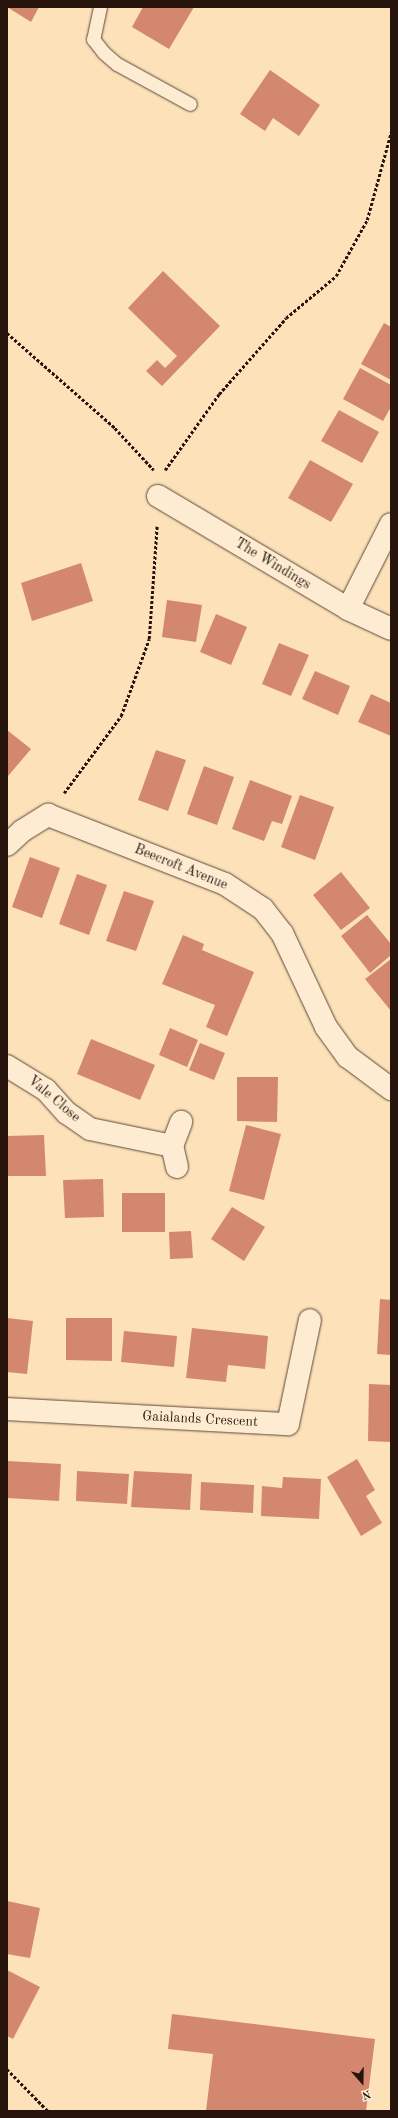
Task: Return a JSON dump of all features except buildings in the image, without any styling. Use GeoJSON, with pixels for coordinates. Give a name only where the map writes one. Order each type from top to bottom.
{"type":"FeatureCollection","features":[{"type":"Feature","properties":{"kind":"street","name":"The Windings"},"geometry":{"type":"LineString","coordinates":[[159,487],[348,609],[391,629]]}},
{"type":"Feature","properties":{"kind":"street"},"geometry":{"type":"LineString","coordinates":[[348,609],[391,524]]}},
{"type":"Feature","properties":{"kind":"street"},"geometry":{"type":"LineString","coordinates":[[14,838],[48,815]]}},
{"type":"Feature","properties":{"kind":"street","name":"Beecroft Avenue"},"geometry":{"type":"LineString","coordinates":[[48,815],[225,884],[263,909],[282,933],[326,1027],[348,1057],[391,1089]]}},
{"type":"Feature","properties":{"kind":"street","name":"Vale Close"},"geometry":{"type":"LineString","coordinates":[[7,1066],[46,1090],[67,1113],[90,1129],[172,1146]]}},
{"type":"Feature","properties":{"kind":"street"},"geometry":{"type":"LineString","coordinates":[[177,1167],[172,1146],[181,1122]]}},
{"type":"Feature","properties":{"kind":"street","name":"Gaialands Crescent"},"geometry":{"type":"LineString","coordinates":[[7,1409],[288,1424],[310,1320]]}},
{"type":"Feature","properties":{"kind":"lane"},"geometry":{"type":"LineString","coordinates":[[100,7],[93,39],[103,52],[117,64],[190,104]]}},
{"type":"Feature","properties":{"kind":"path"},"geometry":{"type":"LineString","coordinates":[[48,815],[121,716],[149,639],[156,568],[159,487],[172,456],[219,394],[286,318],[336,276],[367,220],[391,132]]}},
{"type":"Feature","properties":{"kind":"path"},"geometry":{"type":"LineString","coordinates":[[7,333],[115,428],[159,487]]}},
{"type":"Feature","properties":{"kind":"path"},"geometry":{"type":"LineString","coordinates":[[7,2069],[48,2111]]}}]}
